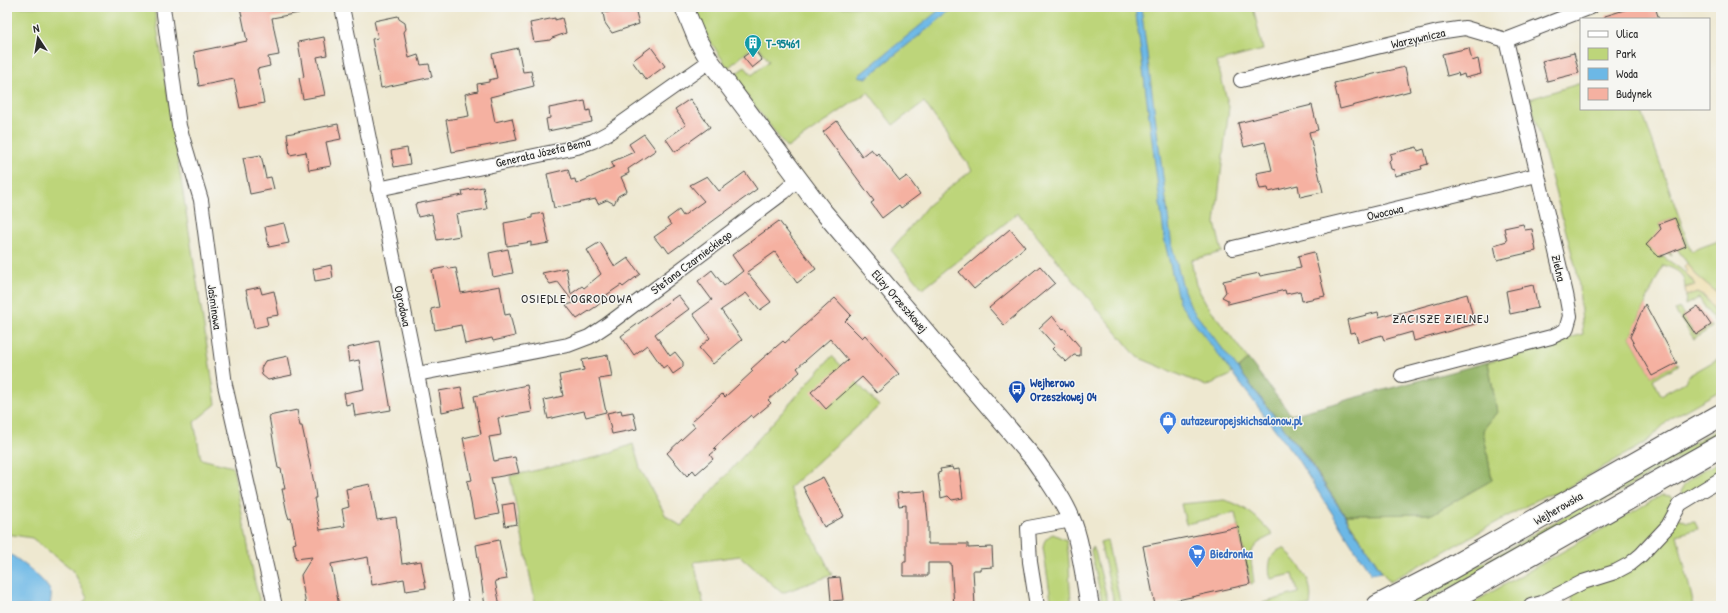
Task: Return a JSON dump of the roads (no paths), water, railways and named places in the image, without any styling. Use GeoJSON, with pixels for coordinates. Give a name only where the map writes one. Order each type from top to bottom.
{"type":"FeatureCollection","features":[{"type":"Feature","properties":{"kind":"main road","name":"Wejherowska"},"geometry":{"type":"LineString","coordinates":[[1386,602],[1444,572],[1721,415]]}},
{"type":"Feature","properties":{"kind":"main road"},"geometry":{"type":"LineString","coordinates":[[1439,606],[1721,446]]}},
{"type":"Feature","properties":{"kind":"street","name":"Jaśminowa"},"geometry":{"type":"LineString","coordinates":[[163,7],[179,126],[201,200],[225,385],[275,606]]}},
{"type":"Feature","properties":{"kind":"street","name":"Ogrodowa"},"geometry":{"type":"LineString","coordinates":[[342,7],[417,374],[462,606]]}},
{"type":"Feature","properties":{"kind":"street","name":"Elizy Orzeszkowej"},"geometry":{"type":"LineString","coordinates":[[684,7],[698,41],[710,61],[798,179],[826,215],[1030,453],[1060,497],[1072,520],[1090,606]]}},
{"type":"Feature","properties":{"kind":"street"},"geometry":{"type":"LineString","coordinates":[[1506,40],[1591,7]]}},
{"type":"Feature","properties":{"kind":"street","name":"Warzywnicza"},"geometry":{"type":"LineString","coordinates":[[1241,80],[1438,32],[1465,28],[1506,40]]}},
{"type":"Feature","properties":{"kind":"street","name":"Zielna"},"geometry":{"type":"LineString","coordinates":[[1402,376],[1551,337],[1566,330],[1570,316],[1506,40]]}},
{"type":"Feature","properties":{"kind":"street","name":"Generała Józefa Bema"},"geometry":{"type":"LineString","coordinates":[[378,188],[569,148],[593,141],[608,133],[710,61]]}},
{"type":"Feature","properties":{"kind":"street","name":"Owocowa"},"geometry":{"type":"LineString","coordinates":[[1233,248],[1537,175]]}},
{"type":"Feature","properties":{"kind":"street","name":"Stefana Czarnieckiego"},"geometry":{"type":"LineString","coordinates":[[417,374],[568,345],[589,337],[620,316],[784,192],[798,179]]}},
{"type":"Feature","properties":{"kind":"street"},"geometry":{"type":"LineString","coordinates":[[1531,606],[1542,603],[1583,582],[1615,572],[1630,564],[1668,526],[1680,504],[1721,479]]}},
{"type":"Feature","properties":{"kind":"street"},"geometry":{"type":"LineString","coordinates":[[1037,606],[1030,562],[1028,528],[1072,520]]}},
{"type":"Feature","properties":{"kind":"water"},"geometry":{"type":"Polygon","coordinates":[[[943,7],[955,7],[866,78],[858,76],[943,7]]]}},
{"type":"Feature","properties":{"kind":"water"},"geometry":{"type":"Polygon","coordinates":[[[1135,7],[1141,7],[1172,246],[1184,291],[1192,309],[1305,456],[1382,572],[1371,574],[1296,457],[1179,303],[1165,243],[1135,7]]]}},
{"type":"Feature","properties":{"kind":"water"},"geometry":{"type":"Polygon","coordinates":[[[7,553],[25,565],[49,588],[51,593],[50,606],[7,606],[7,553]]]}},
{"type":"Feature","properties":{"kind":"place","name":"T-95461"},"geometry":{"type":"Point","coordinates":[753,58]}},
{"type":"Feature","properties":{"kind":"place","name":"Wejherowo Orzeszkowej 04"},"geometry":{"type":"Point","coordinates":[1017,404]}},
{"type":"Feature","properties":{"kind":"place","name":"autazeuropejskichsalonow.pl"},"geometry":{"type":"Point","coordinates":[1168,435]}},
{"type":"Feature","properties":{"kind":"place","name":"Biedronka"},"geometry":{"type":"Point","coordinates":[1197,568]}},
{"type":"Feature","properties":{"kind":"district","name":"OSIEDLE OGRODOWA"},"geometry":{"type":"Point","coordinates":[577,298]}},
{"type":"Feature","properties":{"kind":"district","name":"ZACISZE ZIELNEJ"},"geometry":{"type":"Point","coordinates":[1441,318]}}]}
